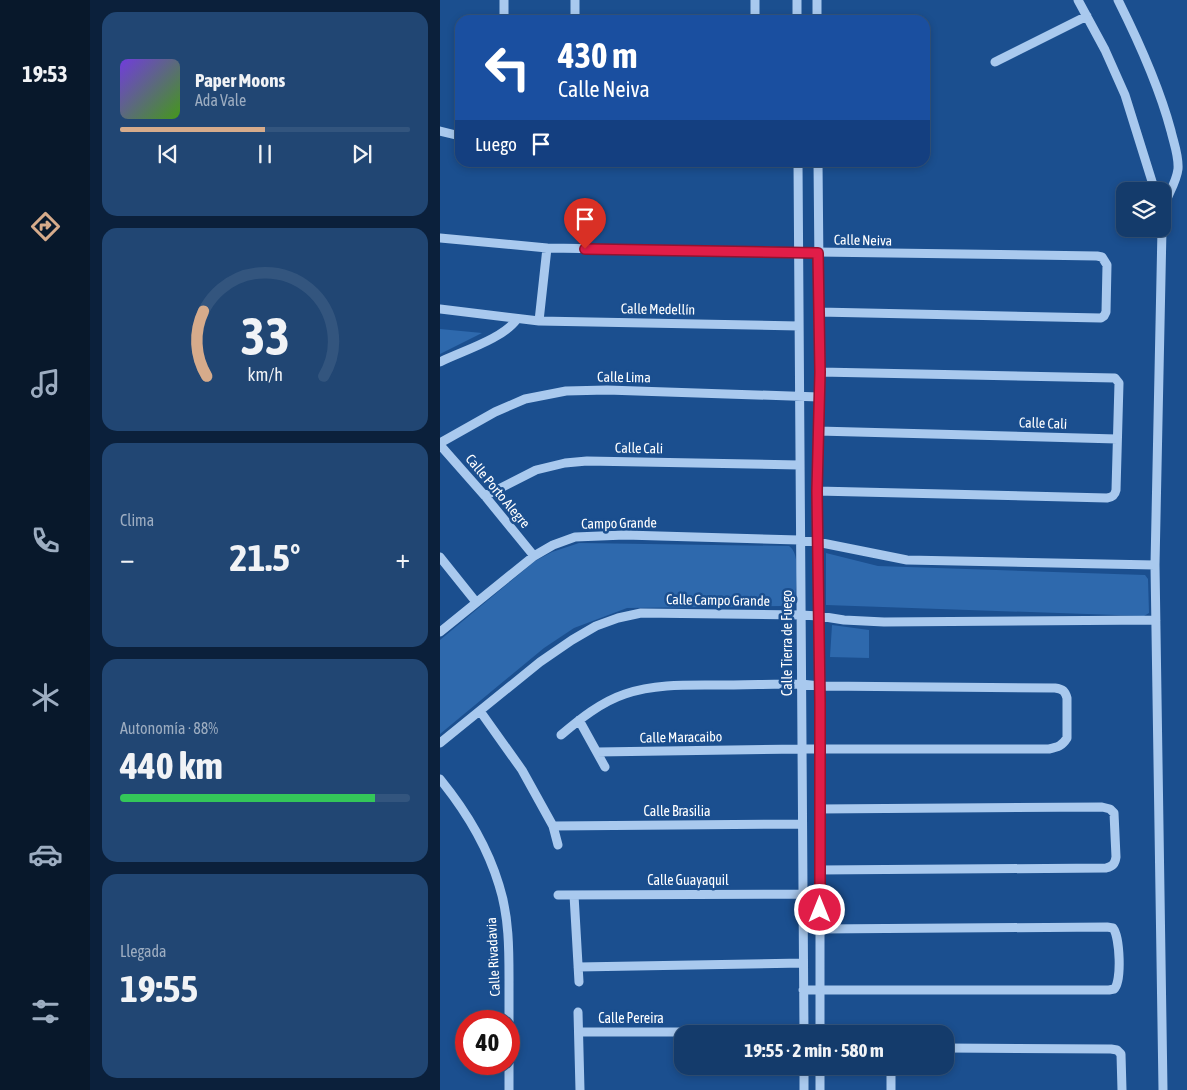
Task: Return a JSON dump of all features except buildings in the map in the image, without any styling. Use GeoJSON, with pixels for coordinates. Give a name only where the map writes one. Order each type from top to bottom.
{"type":"FeatureCollection","features":[{"type":"Feature","properties":{"kind":"street"},"geometry":{"type":"LineString","coordinates":[[504,0],[504,15]]}},
{"type":"Feature","properties":{"kind":"street"},"geometry":{"type":"LineString","coordinates":[[575,0],[575,15]]}},
{"type":"Feature","properties":{"kind":"street"},"geometry":{"type":"LineString","coordinates":[[755,0],[755,15]]}},
{"type":"Feature","properties":{"kind":"street"},"geometry":{"type":"LineString","coordinates":[[797,0],[797,15]]}},
{"type":"Feature","properties":{"kind":"street"},"geometry":{"type":"LineString","coordinates":[[817,0],[817,15]]}},
{"type":"Feature","properties":{"kind":"street"},"geometry":{"type":"LineString","coordinates":[[1078,0],[1125,95],[1152,182]]}},
{"type":"Feature","properties":{"kind":"street"},"geometry":{"type":"LineString","coordinates":[[1118,0],[1137,38],[1168,118],[1176,150],[1178,169],[1171,192]]}},
{"type":"Feature","properties":{"kind":"street"},"geometry":{"type":"LineString","coordinates":[[995,62],[1087,16]]}},
{"type":"Feature","properties":{"kind":"street"},"geometry":{"type":"LineString","coordinates":[[440,131],[455,135]]}},
{"type":"Feature","properties":{"kind":"street"},"geometry":{"type":"LineString","coordinates":[[798,167],[798,253]]}},
{"type":"Feature","properties":{"kind":"street"},"geometry":{"type":"LineString","coordinates":[[818,167],[820,372],[817,542],[820,686],[820,1025]]}},
{"type":"Feature","properties":{"kind":"street"},"geometry":{"type":"LineString","coordinates":[[1162,237],[1155,566],[1163,1090]]}},
{"type":"Feature","properties":{"kind":"street","name":"Calle Neiva"},"geometry":{"type":"LineString","coordinates":[[440,238],[547,248],[1102,257],[1107,265],[1106,312],[1100,318],[819,312]]}},
{"type":"Feature","properties":{"kind":"street"},"geometry":{"type":"LineString","coordinates":[[539,321],[547,248]]}},
{"type":"Feature","properties":{"kind":"street","name":"Calle Tierra de Fuego"},"geometry":{"type":"LineString","coordinates":[[798,253],[804,1025]]}},
{"type":"Feature","properties":{"kind":"street","name":"Calle Medellín"},"geometry":{"type":"LineString","coordinates":[[440,309],[539,321],[798,326]]}},
{"type":"Feature","properties":{"kind":"street"},"geometry":{"type":"LineString","coordinates":[[440,362],[498,335],[509,328],[516,319]]}},
{"type":"Feature","properties":{"kind":"street"},"geometry":{"type":"LineString","coordinates":[[817,491],[1111,498],[1115,495],[1116,490],[1119,383],[1115,378],[820,372]]}},
{"type":"Feature","properties":{"kind":"street","name":"Calle Lima"},"geometry":{"type":"LineString","coordinates":[[440,444],[495,412],[525,399],[566,391],[607,390],[819,397]]}},
{"type":"Feature","properties":{"kind":"street","name":"Calle Cali"},"geometry":{"type":"LineString","coordinates":[[818,431],[1117,439]]}},
{"type":"Feature","properties":{"kind":"street","name":"Calle Porto Alegre"},"geometry":{"type":"LineString","coordinates":[[440,444],[534,556]]}},
{"type":"Feature","properties":{"kind":"street","name":"Calle Cali"},"geometry":{"type":"LineString","coordinates":[[485,496],[536,470],[566,463],[587,461],[799,465]]}},
{"type":"Feature","properties":{"kind":"street","name":"Campo Grande"},"geometry":{"type":"LineString","coordinates":[[440,632],[534,556],[553,545],[575,537],[597,535],[799,540]]}},
{"type":"Feature","properties":{"kind":"street"},"geometry":{"type":"LineString","coordinates":[[799,540],[906,560],[1155,566]]}},
{"type":"Feature","properties":{"kind":"street"},"geometry":{"type":"LineString","coordinates":[[440,557],[476,602]]}},
{"type":"Feature","properties":{"kind":"street","name":"Calle Campo Grande"},"geometry":{"type":"LineString","coordinates":[[440,744],[540,662],[572,640],[596,626],[618,618],[641,613],[801,615],[884,622],[1156,620]]}},
{"type":"Feature","properties":{"kind":"street"},"geometry":{"type":"LineString","coordinates":[[561,735],[600,706],[625,694],[649,688],[671,685],[801,684],[820,686]]}},
{"type":"Feature","properties":{"kind":"street","name":"Calle Maracaibo"},"geometry":{"type":"LineString","coordinates":[[597,752],[802,749],[1049,749],[1059,747],[1067,738],[1067,698],[1066,693],[1062,689],[820,686]]}},
{"type":"Feature","properties":{"kind":"street"},"geometry":{"type":"LineString","coordinates":[[480,711],[522,770],[553,826],[558,844]]}},
{"type":"Feature","properties":{"kind":"street"},"geometry":{"type":"LineString","coordinates":[[579,720],[605,767]]}},
{"type":"Feature","properties":{"kind":"street","name":"Calle Rivadavia"},"geometry":{"type":"LineString","coordinates":[[440,779],[460,804],[478,835],[500,887],[509,944],[510,1090]]}},
{"type":"Feature","properties":{"kind":"street"},"geometry":{"type":"LineString","coordinates":[[819,809],[1102,807],[1110,809],[1114,813],[1116,857],[1115,863],[1106,868],[819,870]]}},
{"type":"Feature","properties":{"kind":"street","name":"Calle Brasilia"},"geometry":{"type":"LineString","coordinates":[[553,826],[801,824]]}},
{"type":"Feature","properties":{"kind":"street","name":"Calle Guayaquil"},"geometry":{"type":"LineString","coordinates":[[558,895],[802,894]]}},
{"type":"Feature","properties":{"kind":"street"},"geometry":{"type":"LineString","coordinates":[[574,895],[579,982]]}},
{"type":"Feature","properties":{"kind":"street"},"geometry":{"type":"LineString","coordinates":[[803,990],[1108,990],[1114,989],[1118,982],[1117,933],[1113,928],[820,929]]}},
{"type":"Feature","properties":{"kind":"street"},"geometry":{"type":"LineString","coordinates":[[578,967],[803,963]]}},
{"type":"Feature","properties":{"kind":"street","name":"Calle Pereira"},"geometry":{"type":"LineString","coordinates":[[578,1012],[580,1090]]}},
{"type":"Feature","properties":{"kind":"street","name":"Calle Pereira"},"geometry":{"type":"LineString","coordinates":[[579,1032],[674,1032]]}},
{"type":"Feature","properties":{"kind":"street"},"geometry":{"type":"LineString","coordinates":[[954,1048],[1117,1050],[1121,1054],[1122,1090]]}},
{"type":"Feature","properties":{"kind":"street"},"geometry":{"type":"LineString","coordinates":[[804,1075],[804,1090]]}},
{"type":"Feature","properties":{"kind":"street"},"geometry":{"type":"LineString","coordinates":[[820,1075],[820,1090]]}},
{"type":"Feature","properties":{"kind":"street"},"geometry":{"type":"LineString","coordinates":[[891,1075],[891,1090]]}},
{"type":"Feature","properties":{"kind":"shaded area"},"geometry":{"type":"Polygon","coordinates":[[[440,329],[482,333],[440,354],[440,329]]]}},
{"type":"Feature","properties":{"kind":"shaded area"},"geometry":{"type":"Polygon","coordinates":[[[579,543],[789,546],[793,550],[797,564],[795,603],[783,606],[627,608],[574,628],[544,648],[440,734],[440,640],[535,561],[552,552],[579,543]]]}},
{"type":"Feature","properties":{"kind":"shaded area"},"geometry":{"type":"Polygon","coordinates":[[[826,553],[878,566],[1145,575],[1148,579],[1149,613],[1144,616],[826,605],[826,553]]]}},
{"type":"Feature","properties":{"kind":"shaded area"},"geometry":{"type":"Polygon","coordinates":[[[832,625],[869,630],[869,658],[830,657],[832,625]]]}},
{"type":"Feature","properties":{"kind":"route"},"geometry":{"type":"LineString","coordinates":[[585,249],[818,253],[820,372],[817,491],[820,910]]}}]}
